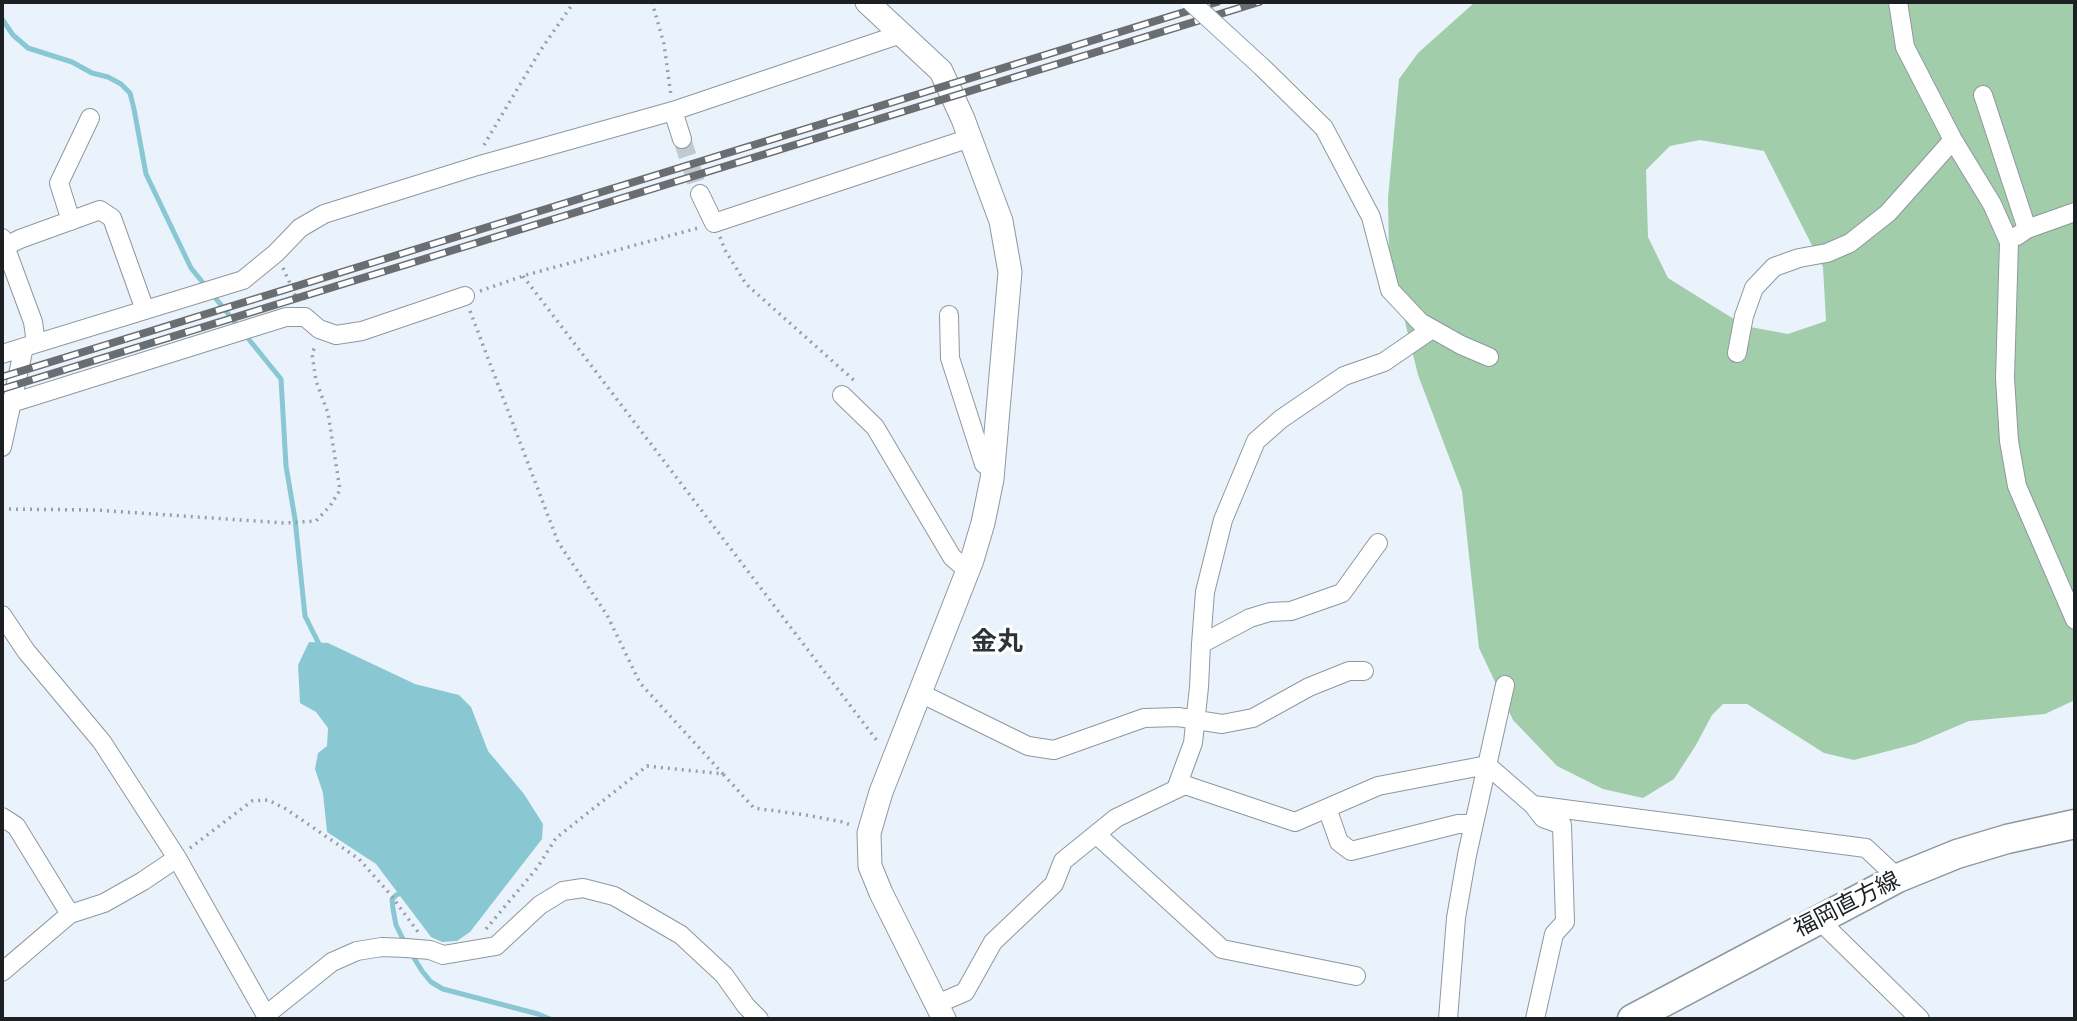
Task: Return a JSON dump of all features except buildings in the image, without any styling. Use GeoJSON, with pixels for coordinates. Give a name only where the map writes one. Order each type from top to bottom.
{"type":"FeatureCollection","features":[{"type":"Feature","properties":{"kind":"main road","name":"福岡直方線"},"geometry":{"type":"LineString","coordinates":[[1632,1019],[1898,878],[1957,854],[2007,839],[2075,824]]}},
{"type":"Feature","properties":{"kind":"street"},"geometry":{"type":"LineString","coordinates":[[867,2],[941,71],[1001,221],[1010,272],[993,468],[983,523],[968,571],[881,792],[869,833],[870,866],[940,1012],[965,992],[993,942],[1054,884],[1063,861],[1116,818],[1176,789],[1185,785],[1295,822],[1378,786],[1487,765]]}},
{"type":"Feature","properties":{"kind":"street"},"geometry":{"type":"LineString","coordinates":[[1191,2],[1324,128],[1371,217],[1390,290],[1420,322],[1489,357]]}},
{"type":"Feature","properties":{"kind":"street"},"geometry":{"type":"LineString","coordinates":[[1898,2],[1905,47],[1953,140],[1992,204],[2009,242],[2005,378],[2009,441],[2017,486],[2075,620]]}},
{"type":"Feature","properties":{"kind":"street"},"geometry":{"type":"LineString","coordinates":[[2,354],[243,280],[276,253],[300,228],[324,214],[477,166],[673,111],[901,34]]}},
{"type":"Feature","properties":{"kind":"street"},"geometry":{"type":"LineString","coordinates":[[1983,95],[2027,229]]}},
{"type":"Feature","properties":{"kind":"street"},"geometry":{"type":"LineString","coordinates":[[673,111],[682,139]]}},
{"type":"Feature","properties":{"kind":"street"},"geometry":{"type":"LineString","coordinates":[[71,221],[59,183],[90,118]]}},
{"type":"Feature","properties":{"kind":"street"},"geometry":{"type":"LineString","coordinates":[[700,194],[714,223],[970,138]]}},
{"type":"Feature","properties":{"kind":"street"},"geometry":{"type":"LineString","coordinates":[[1737,353],[1744,316],[1754,288],[1774,267],[1799,258],[1827,253],[1850,243],[1888,213],[1953,140]]}},
{"type":"Feature","properties":{"kind":"street"},"geometry":{"type":"LineString","coordinates":[[2,447],[7,404],[30,345],[33,322],[10,284],[4,242],[20,239],[100,210],[112,218],[145,310]]}},
{"type":"Feature","properties":{"kind":"street"},"geometry":{"type":"LineString","coordinates":[[2009,242],[2027,229],[2075,212]]}},
{"type":"Feature","properties":{"kind":"street"},"geometry":{"type":"LineString","coordinates":[[7,404],[286,317],[305,317],[319,330],[336,335],[362,331],[465,296]]}},
{"type":"Feature","properties":{"kind":"street"},"geometry":{"type":"LineString","coordinates":[[949,315],[950,358],[984,464],[993,468]]}},
{"type":"Feature","properties":{"kind":"street"},"geometry":{"type":"LineString","coordinates":[[1176,789],[1193,743],[1205,592],[1223,520],[1256,441],[1281,419],[1344,376],[1384,362],[1432,329]]}},
{"type":"Feature","properties":{"kind":"street"},"geometry":{"type":"LineString","coordinates":[[842,395],[875,427],[953,557],[968,571]]}},
{"type":"Feature","properties":{"kind":"street"},"geometry":{"type":"LineString","coordinates":[[1201,644],[1250,618],[1270,612],[1291,611],[1342,593],[1378,543]]}},
{"type":"Feature","properties":{"kind":"street"},"geometry":{"type":"LineString","coordinates":[[2,615],[26,651],[102,742],[177,858],[267,1017],[332,962],[356,951],[382,947],[430,950],[443,956],[496,946],[540,905],[563,891],[583,888],[614,896],[681,934],[724,975],[759,1019]]}},
{"type":"Feature","properties":{"kind":"street"},"geometry":{"type":"LineString","coordinates":[[920,693],[1028,746],[1054,750],[1144,718],[1178,717],[1222,724],[1253,718],[1309,687],[1349,671],[1364,671]]}},
{"type":"Feature","properties":{"kind":"street"},"geometry":{"type":"LineString","coordinates":[[1448,1019],[1456,918],[1505,685]]}},
{"type":"Feature","properties":{"kind":"street"},"geometry":{"type":"LineString","coordinates":[[1487,765],[1534,805],[1543,818],[1562,825],[1565,922],[1555,934],[1535,1019]]}},
{"type":"Feature","properties":{"kind":"street"},"geometry":{"type":"LineString","coordinates":[[1534,805],[1866,848],[1898,878]]}},
{"type":"Feature","properties":{"kind":"street"},"geometry":{"type":"LineString","coordinates":[[1327,808],[1339,842],[1351,851],[1458,824],[1474,824]]}},
{"type":"Feature","properties":{"kind":"street"},"geometry":{"type":"LineString","coordinates":[[2,817],[16,826],[70,914]]}},
{"type":"Feature","properties":{"kind":"street"},"geometry":{"type":"LineString","coordinates":[[1096,834],[1222,949],[1356,976]]}},
{"type":"Feature","properties":{"kind":"street"},"geometry":{"type":"LineString","coordinates":[[2,972],[70,914],[104,903],[177,858]]}},
{"type":"Feature","properties":{"kind":"street"},"geometry":{"type":"LineString","coordinates":[[1818,919],[1920,1019]]}},
{"type":"Feature","properties":{"kind":"path"},"geometry":{"type":"LineString","coordinates":[[477,166],[476,157],[540,51],[574,2]]}},
{"type":"Feature","properties":{"kind":"path"},"geometry":{"type":"LineString","coordinates":[[652,2],[664,44],[673,111]]}},
{"type":"Feature","properties":{"kind":"path"},"geometry":{"type":"LineString","coordinates":[[714,223],[523,276],[465,296],[558,542],[607,615],[640,683],[754,808],[843,822],[869,833]]}},
{"type":"Feature","properties":{"kind":"path"},"geometry":{"type":"LineString","coordinates":[[276,253],[305,317]]}},
{"type":"Feature","properties":{"kind":"path"},"geometry":{"type":"LineString","coordinates":[[523,276],[893,761]]}},
{"type":"Feature","properties":{"kind":"path"},"geometry":{"type":"LineString","coordinates":[[2,509],[95,510],[285,523],[316,521],[340,490],[328,413],[316,381],[312,354],[319,330]]}},
{"type":"Feature","properties":{"kind":"path"},"geometry":{"type":"LineString","coordinates":[[480,936],[537,867],[556,838],[647,766],[723,774]]}},
{"type":"Feature","properties":{"kind":"path"},"geometry":{"type":"LineString","coordinates":[[177,858],[252,800],[268,800],[286,809],[359,859],[403,910],[430,950]]}},
{"type":"Feature","properties":{"kind":"green space"},"geometry":{"type":"Polygon","coordinates":[[[1475,2],[2075,2],[2075,700],[2045,714],[1969,721],[1915,744],[1854,760],[1824,753],[1747,704],[1723,704],[1712,715],[1674,779],[1643,798],[1603,789],[1557,766],[1513,720],[1479,648],[1462,491],[1418,375],[1389,256],[1388,198],[1399,79],[1418,53],[1475,2]],[[1700,140],[1670,146],[1646,170],[1648,237],[1668,278],[1745,326],[1788,334],[1826,321],[1823,267],[1764,151],[1700,140]]]}},
{"type":"Feature","properties":{"kind":"water"},"geometry":{"type":"Polygon","coordinates":[[[309,642],[328,643],[415,684],[459,695],[471,707],[488,751],[524,794],[543,824],[542,839],[470,932],[457,941],[442,942],[431,937],[376,864],[327,832],[323,793],[315,769],[318,753],[327,746],[328,728],[316,712],[300,703],[298,665],[309,642]]]}},
{"type":"Feature","properties":{"kind":"waterway"},"geometry":{"type":"LineString","coordinates":[[2,19],[13,35],[28,48],[108,77],[130,93],[146,174],[191,268],[281,379],[286,466],[295,519],[305,616],[321,648]]}},
{"type":"Feature","properties":{"kind":"waterway"},"geometry":{"type":"LineString","coordinates":[[402,893],[392,900],[396,925],[406,945]]}},
{"type":"Feature","properties":{"kind":"waterway"},"geometry":{"type":"LineString","coordinates":[[411,953],[431,982],[443,989],[550,1019]]}},
{"type":"Feature","properties":{"kind":"tunnel"},"geometry":{"type":"LineString","coordinates":[[682,139],[700,194]]}},
{"type":"Feature","properties":{"kind":"railway"},"geometry":{"type":"LineString","coordinates":[[2,377],[1217,2]]}},
{"type":"Feature","properties":{"kind":"railway"},"geometry":{"type":"LineString","coordinates":[[2,389],[1259,2]]}},
{"type":"Feature","properties":{"kind":"district","name":"金丸"},"geometry":{"type":"Point","coordinates":[997,643]}}]}
